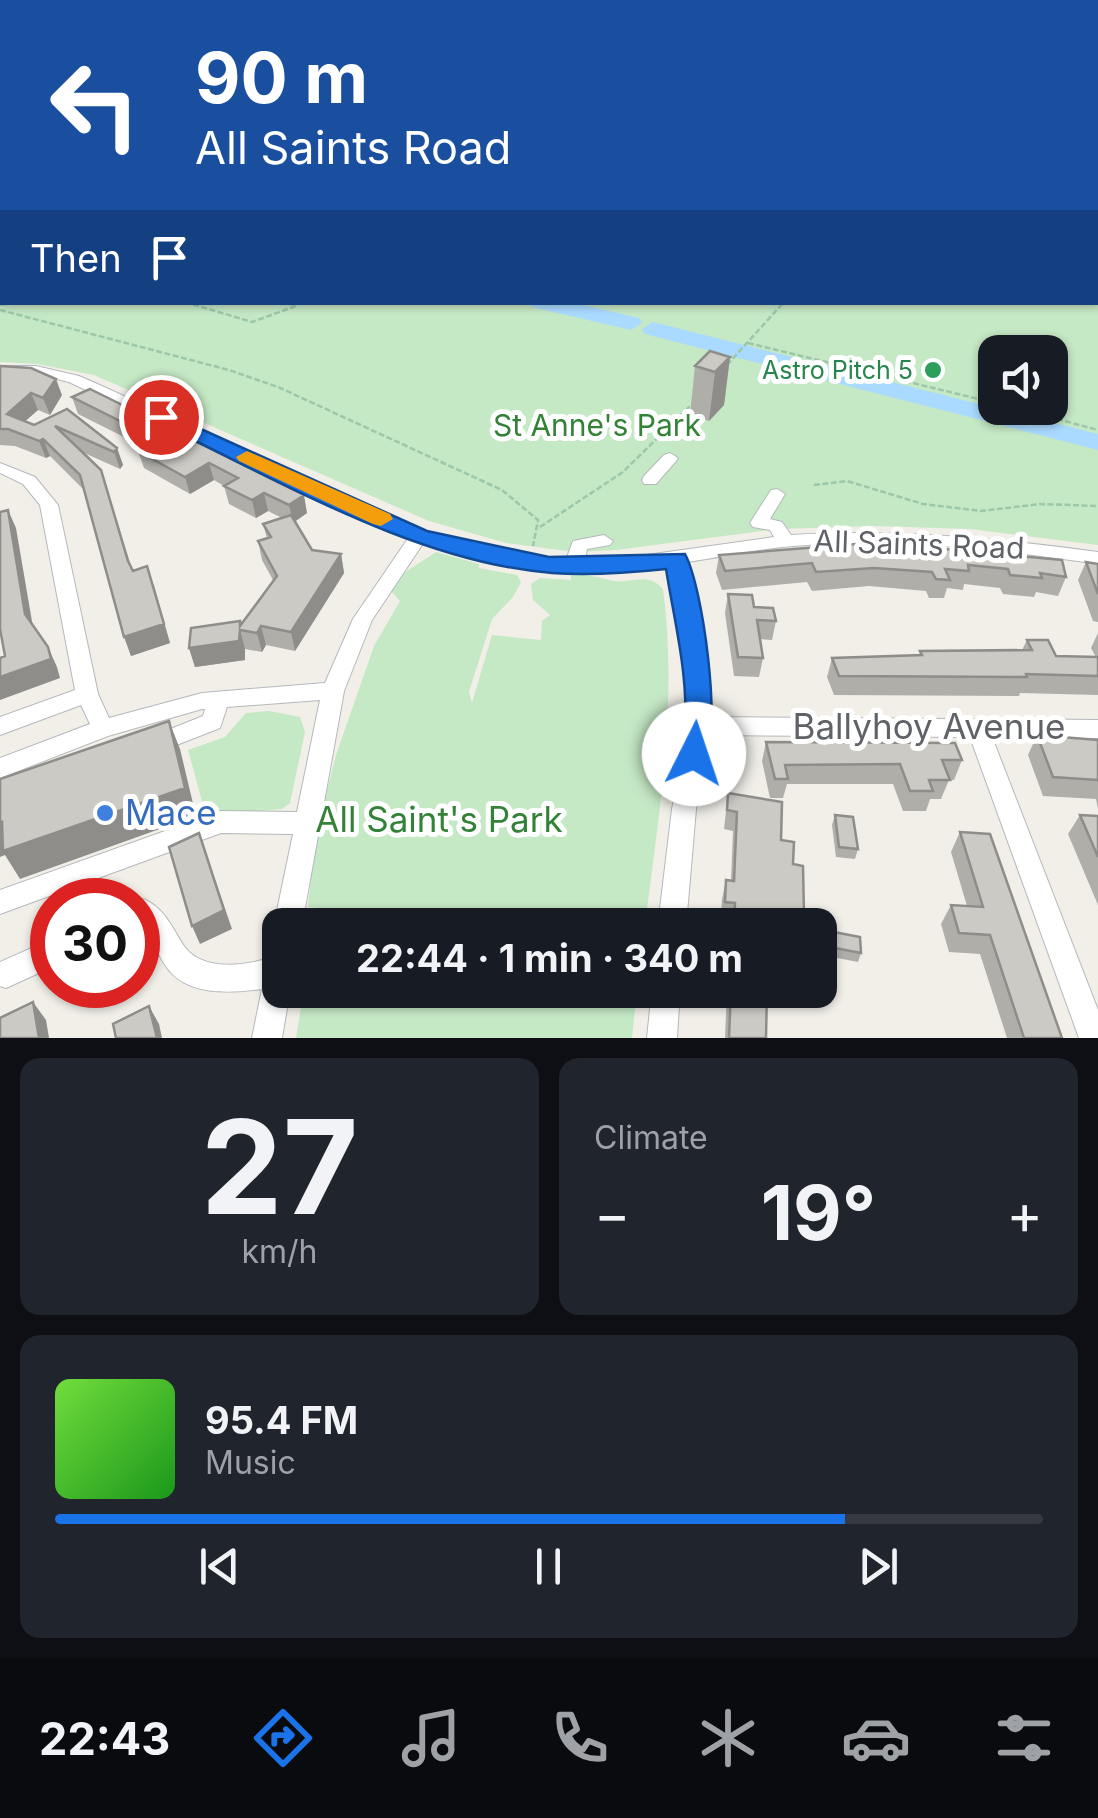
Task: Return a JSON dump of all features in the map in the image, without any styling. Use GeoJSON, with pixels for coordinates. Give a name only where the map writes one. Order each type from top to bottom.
{"type":"FeatureCollection","features":[{"type":"Feature","properties":{"kind":"street","name":"All Saints Road"},"geometry":{"type":"LineString","coordinates":[[0,370],[53,373],[105,391],[419,536],[529,562],[574,566],[677,560],[786,541],[924,539],[1098,558]]}},
{"type":"Feature","properties":{"kind":"street"},"geometry":{"type":"LineString","coordinates":[[650,480],[670,458]]}},
{"type":"Feature","properties":{"kind":"street"},"geometry":{"type":"LineString","coordinates":[[0,468],[21,474],[40,487],[49,505],[87,694],[103,728]]}},
{"type":"Feature","properties":{"kind":"street"},"geometry":{"type":"LineString","coordinates":[[0,479],[21,474]]}},
{"type":"Feature","properties":{"kind":"street"},"geometry":{"type":"LineString","coordinates":[[778,494],[758,523],[776,526],[786,541]]}},
{"type":"Feature","properties":{"kind":"street"},"geometry":{"type":"LineString","coordinates":[[291,908],[332,691],[363,619],[419,536]]}},
{"type":"Feature","properties":{"kind":"street"},"geometry":{"type":"LineString","coordinates":[[574,566],[579,546],[604,540]]}},
{"type":"Feature","properties":{"kind":"street"},"geometry":{"type":"LineString","coordinates":[[674,908],[684,809],[700,726],[677,560]]}},
{"type":"Feature","properties":{"kind":"street"},"geometry":{"type":"LineString","coordinates":[[0,768],[103,728],[219,699],[332,691]]}},
{"type":"Feature","properties":{"kind":"street"},"geometry":{"type":"LineString","coordinates":[[0,726],[87,694]]}},
{"type":"Feature","properties":{"kind":"street"},"geometry":{"type":"LineString","coordinates":[[130,753],[212,722],[219,699]]}},
{"type":"Feature","properties":{"kind":"street","name":"Ballyhoy Avenue"},"geometry":{"type":"LineString","coordinates":[[700,726],[1098,729]]}},
{"type":"Feature","properties":{"kind":"street"},"geometry":{"type":"LineString","coordinates":[[977,726],[1094,1038]]}},
{"type":"Feature","properties":{"kind":"street"},"geometry":{"type":"LineString","coordinates":[[0,902],[221,822],[307,824]]}},
{"type":"Feature","properties":{"kind":"street"},"geometry":{"type":"LineString","coordinates":[[160,927],[166,932],[176,959],[192,971],[216,978],[262,973]]}},
{"type":"Feature","properties":{"kind":"street"},"geometry":{"type":"LineString","coordinates":[[6,974],[30,963]]}},
{"type":"Feature","properties":{"kind":"street"},"geometry":{"type":"LineString","coordinates":[[267,1038],[273,1008]]}},
{"type":"Feature","properties":{"kind":"street"},"geometry":{"type":"LineString","coordinates":[[662,1038],[664,1008]]}},
{"type":"Feature","properties":{"kind":"path"},"geometry":{"type":"LineString","coordinates":[[195,305],[252,322],[296,306]]}},
{"type":"Feature","properties":{"kind":"path"},"geometry":{"type":"LineString","coordinates":[[727,365],[781,305]]}},
{"type":"Feature","properties":{"kind":"path"},"geometry":{"type":"LineString","coordinates":[[0,308],[278,387],[502,490],[532,514],[538,528],[529,562]]}},
{"type":"Feature","properties":{"kind":"path"},"geometry":{"type":"LineString","coordinates":[[746,344],[978,398]]}},
{"type":"Feature","properties":{"kind":"path"},"geometry":{"type":"LineString","coordinates":[[538,528],[623,472],[702,392]]}},
{"type":"Feature","properties":{"kind":"path"},"geometry":{"type":"LineString","coordinates":[[1068,422],[1098,430]]}},
{"type":"Feature","properties":{"kind":"path"},"geometry":{"type":"LineString","coordinates":[[814,486],[847,481],[923,504],[981,511],[1040,504],[1098,506]]}},
{"type":"Feature","properties":{"kind":"green space","name":"St Anne's Park"},"geometry":{"type":"Polygon","coordinates":[[[0,305],[1098,305],[1098,545],[970,529],[874,526],[778,529],[575,552],[506,543],[429,521],[94,375],[38,364],[0,362],[0,305]]]}},
{"type":"Feature","properties":{"kind":"green space","name":"All Saint's Park"},"geometry":{"type":"Polygon","coordinates":[[[436,552],[479,564],[479,568],[517,575],[521,582],[492,619],[469,692],[472,703],[492,635],[541,640],[542,621],[550,615],[533,600],[531,584],[540,578],[571,580],[571,574],[617,581],[644,579],[663,589],[668,715],[647,908],[308,907],[316,834],[336,755],[374,646],[400,601],[391,591],[404,573],[436,552]]]}},
{"type":"Feature","properties":{"kind":"green space"},"geometry":{"type":"Polygon","coordinates":[[[269,711],[300,717],[305,732],[290,803],[282,809],[206,816],[188,750],[225,737],[246,713],[269,711]]]}},
{"type":"Feature","properties":{"kind":"green space"},"geometry":{"type":"Polygon","coordinates":[[[301,1008],[635,1008],[632,1038],[296,1038],[301,1008]]]}},
{"type":"Feature","properties":{"kind":"building"},"geometry":{"type":"Polygon","coordinates":[[[710,351],[730,357],[715,372],[695,366],[710,351]]]}},
{"type":"Feature","properties":{"kind":"building"},"geometry":{"type":"Polygon","coordinates":[[[0,366],[31,368],[56,379],[43,398],[31,393],[7,414],[34,425],[67,409],[117,448],[114,452],[55,426],[101,470],[128,561],[133,571],[147,566],[164,624],[124,637],[80,475],[43,439],[0,429],[0,366]]]}},
{"type":"Feature","properties":{"kind":"building"},"geometry":{"type":"Polygon","coordinates":[[[90,389],[304,495],[289,505],[264,493],[252,500],[224,486],[238,478],[209,463],[185,477],[138,451],[158,440],[72,397],[90,389]]]}},
{"type":"Feature","properties":{"kind":"building"},"geometry":{"type":"Polygon","coordinates":[[[8,510],[25,614],[48,647],[51,659],[0,677],[0,658],[5,656],[0,629],[0,512],[8,510]]]}},
{"type":"Feature","properties":{"kind":"building"},"geometry":{"type":"Polygon","coordinates":[[[291,515],[312,550],[341,554],[291,632],[261,626],[257,633],[240,630],[239,641],[189,648],[191,628],[240,621],[240,626],[277,576],[258,541],[271,537],[263,524],[291,515]]]}},
{"type":"Feature","properties":{"kind":"building"},"geometry":{"type":"Polygon","coordinates":[[[931,539],[934,546],[945,549],[1062,560],[1066,577],[1040,573],[1042,578],[1010,575],[1008,569],[968,565],[969,571],[945,569],[950,580],[936,579],[932,572],[874,568],[816,572],[812,563],[725,571],[719,555],[857,544],[921,546],[931,539]]]}},
{"type":"Feature","properties":{"kind":"building"},"geometry":{"type":"Polygon","coordinates":[[[1086,562],[1098,564],[1098,594],[1086,562]]]}},
{"type":"Feature","properties":{"kind":"building"},"geometry":{"type":"Polygon","coordinates":[[[728,594],[752,595],[754,607],[773,608],[776,621],[757,620],[763,658],[738,657],[728,594]]]}},
{"type":"Feature","properties":{"kind":"building"},"geometry":{"type":"Polygon","coordinates":[[[1027,640],[1048,640],[1056,656],[1098,657],[1098,676],[839,676],[832,658],[922,655],[920,651],[1032,650],[1027,640]]]}},
{"type":"Feature","properties":{"kind":"building"},"geometry":{"type":"Polygon","coordinates":[[[169,721],[185,788],[3,851],[0,779],[169,721]]]}},
{"type":"Feature","properties":{"kind":"building"},"geometry":{"type":"Polygon","coordinates":[[[1037,735],[1098,740],[1098,780],[1053,777],[1037,735]]]}},
{"type":"Feature","properties":{"kind":"building"},"geometry":{"type":"Polygon","coordinates":[[[766,742],[955,743],[962,760],[942,760],[950,780],[929,780],[933,791],[910,791],[900,764],[785,765],[788,779],[775,779],[766,742]]]}},
{"type":"Feature","properties":{"kind":"building"},"geometry":{"type":"Polygon","coordinates":[[[728,793],[782,802],[781,840],[794,842],[793,864],[803,866],[804,908],[735,908],[735,903],[725,902],[726,880],[734,881],[737,812],[727,810],[728,793]]]}},
{"type":"Feature","properties":{"kind":"building"},"geometry":{"type":"Polygon","coordinates":[[[835,815],[853,817],[858,849],[839,847],[835,815]]]}},
{"type":"Feature","properties":{"kind":"building"},"geometry":{"type":"Polygon","coordinates":[[[1080,815],[1098,816],[1098,857],[1080,815]]]}},
{"type":"Feature","properties":{"kind":"building"},"geometry":{"type":"Polygon","coordinates":[[[960,832],[990,834],[1062,1038],[1024,1038],[990,935],[959,933],[951,905],[983,907],[960,832]]]}},
{"type":"Feature","properties":{"kind":"building"},"geometry":{"type":"Polygon","coordinates":[[[199,833],[224,910],[192,926],[169,847],[199,833]]]}},
{"type":"Feature","properties":{"kind":"building"},"geometry":{"type":"Polygon","coordinates":[[[837,933],[860,937],[861,953],[837,948],[837,933]]]}},
{"type":"Feature","properties":{"kind":"building"},"geometry":{"type":"Polygon","coordinates":[[[30,1003],[39,1038],[0,1038],[0,1018],[30,1003]]]}},
{"type":"Feature","properties":{"kind":"building"},"geometry":{"type":"Polygon","coordinates":[[[150,1008],[157,1038],[116,1038],[113,1024],[150,1008]]]}},
{"type":"Feature","properties":{"kind":"building"},"geometry":{"type":"Polygon","coordinates":[[[730,1008],[767,1008],[766,1038],[729,1038],[730,1008]]]}},
{"type":"Feature","properties":{"kind":"waterway"},"geometry":{"type":"LineString","coordinates":[[553,305],[631,323]]}},
{"type":"Feature","properties":{"kind":"waterway"},"geometry":{"type":"LineString","coordinates":[[653,329],[709,342]]}},
{"type":"Feature","properties":{"kind":"waterway"},"geometry":{"type":"LineString","coordinates":[[713,343],[1098,442]]}},
{"type":"Feature","properties":{"kind":"slow traffic"},"geometry":{"type":"LineString","coordinates":[[247,457],[381,519]]}},
{"type":"Feature","properties":{"kind":"place","name":"Astro Pitch 5"},"geometry":{"type":"Point","coordinates":[933,370]}},
{"type":"Feature","properties":{"kind":"place","name":"Mace"},"geometry":{"type":"Point","coordinates":[105,813]}},
{"type":"Feature","properties":{"kind":"route"},"geometry":{"type":"LineString","coordinates":[[161,417],[419,536],[447,544],[549,565],[612,567],[677,560],[700,726],[694,754]]}}]}
